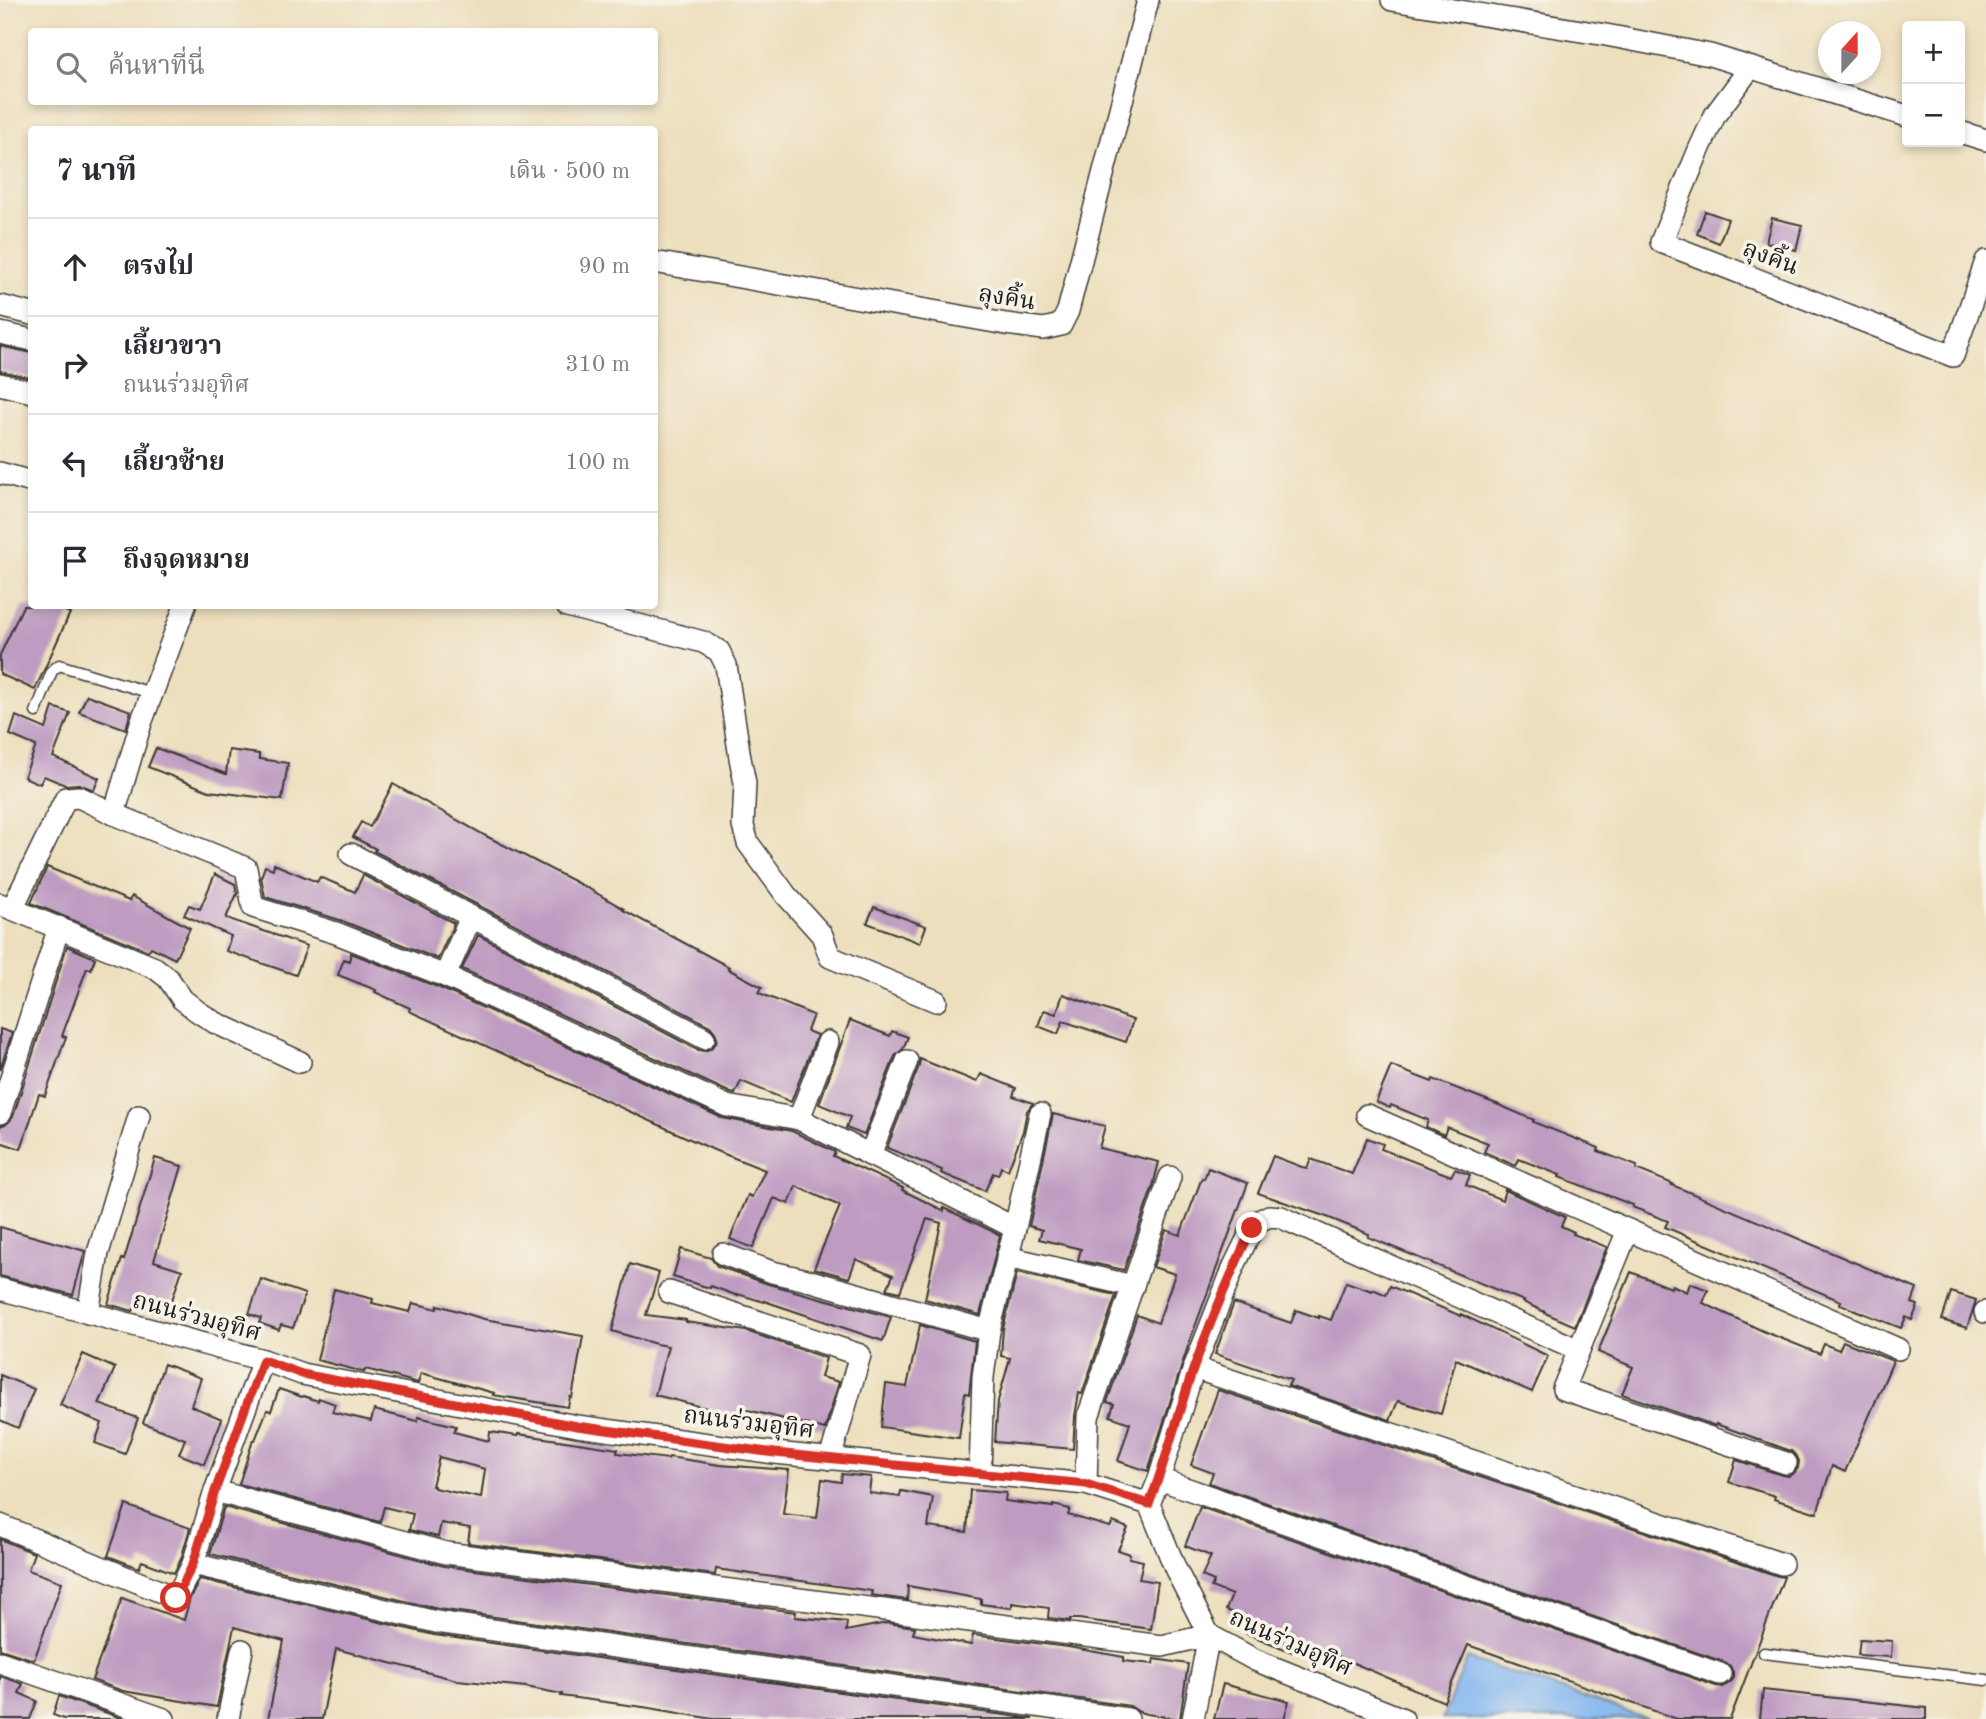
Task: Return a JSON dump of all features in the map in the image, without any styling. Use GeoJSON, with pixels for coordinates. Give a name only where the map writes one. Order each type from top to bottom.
{"type":"FeatureCollection","features":[{"type":"Feature","properties":{"kind":"street","name":"ลุงคิ้น"},"geometry":{"type":"LineString","coordinates":[[658,263],[1006,324],[1043,329],[1061,325],[1068,311],[1148,0]]}},
{"type":"Feature","properties":{"kind":"street"},"geometry":{"type":"LineString","coordinates":[[1392,0],[1606,34],[1710,55],[1902,114]]}},
{"type":"Feature","properties":{"kind":"street","name":"ลุงคิ้น"},"geometry":{"type":"LineString","coordinates":[[1750,68],[1715,116],[1661,242],[1953,356],[1986,261]]}},
{"type":"Feature","properties":{"kind":"street"},"geometry":{"type":"LineString","coordinates":[[1965,134],[1986,140]]}},
{"type":"Feature","properties":{"kind":"street"},"geometry":{"type":"LineString","coordinates":[[0,306],[28,313]]}},
{"type":"Feature","properties":{"kind":"street"},"geometry":{"type":"LineString","coordinates":[[0,332],[28,339]]}},
{"type":"Feature","properties":{"kind":"street"},"geometry":{"type":"LineString","coordinates":[[0,384],[28,391]]}},
{"type":"Feature","properties":{"kind":"street"},"geometry":{"type":"LineString","coordinates":[[0,473],[28,481]]}},
{"type":"Feature","properties":{"kind":"street"},"geometry":{"type":"LineString","coordinates":[[114,814],[151,693],[184,609]]}},
{"type":"Feature","properties":{"kind":"street"},"geometry":{"type":"LineString","coordinates":[[578,609],[703,642],[719,652],[726,665],[744,772],[743,826],[751,849],[786,895],[822,935],[830,957],[936,1000]]}},
{"type":"Feature","properties":{"kind":"street"},"geometry":{"type":"LineString","coordinates":[[300,1062],[214,1022],[197,1011],[182,999],[168,978],[155,968],[6,906],[66,798],[79,797],[246,868],[253,906],[336,933],[445,976],[727,1107],[799,1119],[1015,1228]]}},
{"type":"Feature","properties":{"kind":"street"},"geometry":{"type":"LineString","coordinates":[[351,854],[704,1038]]}},
{"type":"Feature","properties":{"kind":"street"},"geometry":{"type":"LineString","coordinates":[[445,976],[471,917]]}},
{"type":"Feature","properties":{"kind":"street"},"geometry":{"type":"LineString","coordinates":[[0,1113],[59,928]]}},
{"type":"Feature","properties":{"kind":"street"},"geometry":{"type":"LineString","coordinates":[[799,1119],[828,1042]]}},
{"type":"Feature","properties":{"kind":"street"},"geometry":{"type":"LineString","coordinates":[[870,1155],[907,1061]]}},
{"type":"Feature","properties":{"kind":"street"},"geometry":{"type":"LineString","coordinates":[[980,1473],[983,1377],[989,1331],[1040,1114]]}},
{"type":"Feature","properties":{"kind":"street"},"geometry":{"type":"LineString","coordinates":[[1367,1115],[1898,1349]]}},
{"type":"Feature","properties":{"kind":"street"},"geometry":{"type":"LineString","coordinates":[[88,1313],[98,1253],[139,1116]]}},
{"type":"Feature","properties":{"kind":"street"},"geometry":{"type":"LineString","coordinates":[[1086,1484],[1088,1417],[1170,1177]]}},
{"type":"Feature","properties":{"kind":"street"},"geometry":{"type":"LineString","coordinates":[[1149,1504],[1194,1368],[1234,1266],[1252,1228],[1258,1221],[1269,1216],[1289,1220],[1579,1350]]}},
{"type":"Feature","properties":{"kind":"street"},"geometry":{"type":"LineString","coordinates":[[1628,1230],[1563,1389],[1787,1463]]}},
{"type":"Feature","properties":{"kind":"street"},"geometry":{"type":"LineString","coordinates":[[723,1254],[787,1276],[989,1331]]}},
{"type":"Feature","properties":{"kind":"street"},"geometry":{"type":"LineString","coordinates":[[1007,1257],[1133,1286]]}},
{"type":"Feature","properties":{"kind":"street","name":"ถนนร่วมอุทิศ"},"geometry":{"type":"LineString","coordinates":[[0,1289],[263,1360],[302,1374],[577,1426],[775,1453],[1086,1484],[1149,1504],[1176,1570],[1209,1635],[1255,1660],[1403,1719]]}},
{"type":"Feature","properties":{"kind":"street"},"geometry":{"type":"LineString","coordinates":[[669,1292],[860,1355],[830,1459]]}},
{"type":"Feature","properties":{"kind":"street"},"geometry":{"type":"LineString","coordinates":[[0,1525],[176,1598],[193,1564],[215,1491],[263,1360]]}},
{"type":"Feature","properties":{"kind":"street"},"geometry":{"type":"LineString","coordinates":[[1194,1368],[1782,1564]]}},
{"type":"Feature","properties":{"kind":"street"},"geometry":{"type":"LineString","coordinates":[[1159,1479],[1720,1674]]}},
{"type":"Feature","properties":{"kind":"street"},"geometry":{"type":"LineString","coordinates":[[215,1491],[446,1553],[1162,1646],[1209,1635],[1193,1719]]}},
{"type":"Feature","properties":{"kind":"street"},"geometry":{"type":"LineString","coordinates":[[193,1564],[436,1622],[1128,1719]]}},
{"type":"Feature","properties":{"kind":"street"},"geometry":{"type":"LineString","coordinates":[[228,1719],[242,1650]]}},
{"type":"Feature","properties":{"kind":"street"},"geometry":{"type":"LineString","coordinates":[[0,1662],[164,1719]]}},
{"type":"Feature","properties":{"kind":"lane"},"geometry":{"type":"LineString","coordinates":[[36,712],[52,671],[59,665],[151,693]]}},
{"type":"Feature","properties":{"kind":"lane"},"geometry":{"type":"LineString","coordinates":[[1764,1653],[1986,1680]]}},
{"type":"Feature","properties":{"kind":"water"},"geometry":{"type":"Polygon","coordinates":[[[1467,1658],[1648,1719],[1442,1719],[1467,1658]]]}},
{"type":"Feature","properties":{"kind":"building"},"geometry":{"type":"Polygon","coordinates":[[[1705,211],[1728,219],[1719,243],[1697,234],[1705,211]]]}},
{"type":"Feature","properties":{"kind":"building"},"geometry":{"type":"Polygon","coordinates":[[[1772,218],[1802,225],[1796,250],[1766,242],[1772,218]]]}},
{"type":"Feature","properties":{"kind":"building"},"geometry":{"type":"Polygon","coordinates":[[[0,346],[28,352],[28,377],[0,371],[0,346]]]}},
{"type":"Feature","properties":{"kind":"building"},"geometry":{"type":"Polygon","coordinates":[[[23,606],[28,606],[28,609],[60,609],[70,613],[35,690],[0,674],[0,655],[23,606]]]}},
{"type":"Feature","properties":{"kind":"building"},"geometry":{"type":"Polygon","coordinates":[[[87,695],[131,711],[126,729],[79,712],[87,695]]]}},
{"type":"Feature","properties":{"kind":"building"},"geometry":{"type":"Polygon","coordinates":[[[53,707],[70,713],[53,757],[99,778],[94,790],[79,784],[65,785],[44,776],[40,784],[24,777],[36,746],[10,735],[16,716],[46,729],[53,707]]]}},
{"type":"Feature","properties":{"kind":"building"},"geometry":{"type":"Polygon","coordinates":[[[156,748],[226,774],[229,750],[259,754],[259,759],[288,763],[282,800],[209,791],[148,767],[156,748]]]}},
{"type":"Feature","properties":{"kind":"building"},"geometry":{"type":"Polygon","coordinates":[[[393,784],[729,967],[728,969],[762,987],[759,993],[813,1015],[807,1031],[817,1035],[791,1102],[741,1081],[735,1094],[731,1093],[462,969],[478,935],[698,1050],[710,1049],[716,1043],[717,1037],[710,1026],[374,851],[376,849],[353,837],[361,822],[370,827],[393,784]]]}},
{"type":"Feature","properties":{"kind":"building"},"geometry":{"type":"Polygon","coordinates":[[[274,864],[317,882],[320,877],[355,892],[363,875],[454,923],[438,959],[340,920],[265,897],[261,877],[265,866],[273,869],[274,864]]]}},
{"type":"Feature","properties":{"kind":"building"},"geometry":{"type":"Polygon","coordinates":[[[47,867],[129,901],[132,896],[190,928],[175,959],[151,947],[148,951],[31,903],[47,867]]]}},
{"type":"Feature","properties":{"kind":"building"},"geometry":{"type":"Polygon","coordinates":[[[215,874],[235,884],[237,894],[226,918],[307,946],[296,975],[226,951],[231,936],[184,915],[189,905],[200,909],[215,874]]]}},
{"type":"Feature","properties":{"kind":"building"},"geometry":{"type":"Polygon","coordinates":[[[874,907],[926,926],[920,943],[867,923],[874,907]]]}},
{"type":"Feature","properties":{"kind":"building"},"geometry":{"type":"Polygon","coordinates":[[[67,946],[95,958],[91,969],[87,968],[62,1036],[66,1037],[45,1096],[39,1094],[21,1149],[0,1142],[0,1126],[13,1117],[67,946]]]}},
{"type":"Feature","properties":{"kind":"building"},"geometry":{"type":"Polygon","coordinates":[[[351,953],[440,988],[722,1118],[792,1131],[835,1152],[833,1156],[903,1188],[902,1190],[944,1211],[944,1208],[1000,1235],[980,1315],[925,1299],[941,1223],[927,1219],[900,1292],[887,1289],[893,1275],[856,1259],[849,1278],[814,1268],[840,1206],[796,1186],[789,1204],[774,1198],[753,1248],[730,1239],[748,1195],[752,1197],[765,1170],[714,1150],[409,1011],[410,1008],[375,992],[376,990],[338,975],[344,959],[349,961],[351,953]]]}},
{"type":"Feature","properties":{"kind":"building"},"geometry":{"type":"Polygon","coordinates":[[[1063,994],[1133,1020],[1126,1042],[1063,1021],[1058,1034],[1038,1026],[1044,1010],[1056,1014],[1063,994]]]}},
{"type":"Feature","properties":{"kind":"building"},"geometry":{"type":"Polygon","coordinates":[[[850,1020],[890,1036],[892,1031],[908,1037],[903,1049],[895,1056],[864,1135],[846,1128],[850,1117],[819,1104],[850,1020]]]}},
{"type":"Feature","properties":{"kind":"building"},"geometry":{"type":"Polygon","coordinates":[[[0,1029],[12,1033],[0,1070],[0,1029]]]}},
{"type":"Feature","properties":{"kind":"building"},"geometry":{"type":"Polygon","coordinates":[[[920,1059],[977,1082],[981,1074],[1016,1088],[1013,1096],[1033,1103],[1027,1111],[1023,1131],[1008,1170],[1001,1167],[998,1175],[993,1173],[985,1191],[887,1148],[920,1059]]]}},
{"type":"Feature","properties":{"kind":"building"},"geometry":{"type":"Polygon","coordinates":[[[1391,1066],[1499,1105],[1534,1120],[1533,1122],[1599,1148],[1598,1151],[1637,1166],[1636,1169],[1672,1185],[1917,1289],[1912,1303],[1918,1305],[1912,1320],[1906,1317],[1901,1328],[1855,1310],[1840,1304],[1841,1301],[1665,1227],[1668,1221],[1632,1207],[1633,1205],[1519,1159],[1516,1166],[1484,1152],[1488,1143],[1447,1127],[1444,1135],[1426,1127],[1428,1120],[1376,1102],[1391,1066]]]}},
{"type":"Feature","properties":{"kind":"building"},"geometry":{"type":"Polygon","coordinates":[[[1053,1114],[1105,1126],[1099,1148],[1159,1162],[1124,1270],[1078,1260],[1081,1249],[1039,1239],[1042,1230],[1029,1226],[1053,1114]]]}},
{"type":"Feature","properties":{"kind":"building"},"geometry":{"type":"Polygon","coordinates":[[[1367,1138],[1383,1144],[1381,1149],[1451,1176],[1455,1169],[1470,1175],[1466,1185],[1502,1200],[1505,1190],[1565,1217],[1561,1226],[1574,1232],[1573,1234],[1607,1247],[1575,1326],[1524,1301],[1368,1237],[1369,1234],[1258,1193],[1273,1156],[1307,1169],[1311,1159],[1352,1174],[1367,1138]]]}},
{"type":"Feature","properties":{"kind":"building"},"geometry":{"type":"Polygon","coordinates":[[[155,1158],[182,1166],[154,1261],[182,1270],[167,1315],[136,1305],[133,1311],[108,1304],[155,1158]]]}},
{"type":"Feature","properties":{"kind":"building"},"geometry":{"type":"Polygon","coordinates":[[[1208,1168],[1248,1183],[1189,1343],[1148,1471],[1118,1461],[1130,1423],[1110,1416],[1114,1404],[1107,1402],[1137,1315],[1158,1323],[1175,1274],[1153,1267],[1166,1230],[1180,1235],[1208,1168]]]}},
{"type":"Feature","properties":{"kind":"building"},"geometry":{"type":"Polygon","coordinates":[[[0,1227],[85,1251],[73,1295],[0,1276],[0,1227]]]}},
{"type":"Feature","properties":{"kind":"building"},"geometry":{"type":"Polygon","coordinates":[[[681,1249],[711,1258],[717,1266],[768,1284],[891,1317],[883,1341],[764,1301],[673,1277],[681,1249]]]}},
{"type":"Feature","properties":{"kind":"building"},"geometry":{"type":"Polygon","coordinates":[[[630,1264],[659,1273],[646,1315],[746,1331],[826,1358],[821,1377],[839,1382],[825,1429],[744,1409],[742,1417],[655,1395],[668,1346],[612,1331],[630,1264]]]}},
{"type":"Feature","properties":{"kind":"building"},"geometry":{"type":"Polygon","coordinates":[[[1631,1272],[1687,1292],[1690,1283],[1708,1290],[1703,1303],[1820,1354],[1824,1344],[1839,1350],[1843,1341],[1893,1361],[1845,1472],[1832,1466],[1817,1513],[1729,1482],[1736,1460],[1789,1476],[1798,1468],[1799,1461],[1791,1451],[1622,1394],[1633,1367],[1598,1352],[1631,1272]]]}},
{"type":"Feature","properties":{"kind":"building"},"geometry":{"type":"Polygon","coordinates":[[[1017,1273],[1116,1295],[1082,1394],[1079,1393],[1073,1449],[995,1442],[998,1401],[1010,1358],[1001,1356],[1003,1329],[1017,1273]]]}},
{"type":"Feature","properties":{"kind":"building"},"geometry":{"type":"Polygon","coordinates":[[[261,1279],[305,1294],[293,1328],[281,1325],[279,1330],[259,1323],[261,1318],[249,1314],[261,1279]]]}},
{"type":"Feature","properties":{"kind":"building"},"geometry":{"type":"Polygon","coordinates":[[[1346,1282],[1386,1295],[1390,1286],[1461,1314],[1548,1356],[1532,1392],[1456,1359],[1441,1414],[1398,1401],[1390,1420],[1288,1386],[1291,1380],[1215,1354],[1234,1303],[1291,1323],[1296,1310],[1331,1320],[1346,1282]]]}},
{"type":"Feature","properties":{"kind":"building"},"geometry":{"type":"Polygon","coordinates":[[[334,1289],[373,1299],[372,1303],[410,1312],[413,1303],[437,1309],[438,1305],[484,1319],[583,1336],[568,1407],[493,1395],[494,1393],[421,1373],[418,1383],[366,1369],[364,1372],[317,1360],[334,1289]]]}},
{"type":"Feature","properties":{"kind":"building"},"geometry":{"type":"Polygon","coordinates":[[[1951,1292],[1976,1300],[1967,1328],[1942,1320],[1951,1292]]]}},
{"type":"Feature","properties":{"kind":"building"},"geometry":{"type":"Polygon","coordinates":[[[920,1325],[975,1341],[969,1394],[965,1393],[959,1438],[881,1427],[886,1384],[907,1387],[920,1325]]]}},
{"type":"Feature","properties":{"kind":"building"},"geometry":{"type":"Polygon","coordinates":[[[83,1354],[115,1368],[99,1404],[138,1418],[125,1454],[95,1443],[102,1423],[60,1405],[83,1354]]]}},
{"type":"Feature","properties":{"kind":"building"},"geometry":{"type":"Polygon","coordinates":[[[164,1364],[201,1378],[191,1406],[222,1419],[204,1464],[179,1454],[185,1439],[143,1423],[164,1364]]]}},
{"type":"Feature","properties":{"kind":"building"},"geometry":{"type":"Polygon","coordinates":[[[0,1375],[34,1389],[18,1428],[0,1420],[0,1375]]]}},
{"type":"Feature","properties":{"kind":"building"},"geometry":{"type":"Polygon","coordinates":[[[279,1389],[335,1404],[332,1412],[371,1421],[374,1410],[417,1421],[418,1417],[456,1426],[454,1432],[489,1441],[490,1432],[518,1434],[618,1449],[617,1453],[789,1470],[783,1514],[817,1518],[822,1479],[841,1482],[842,1474],[871,1477],[869,1493],[900,1497],[901,1491],[933,1497],[928,1527],[967,1532],[970,1490],[1006,1493],[1005,1501],[1053,1505],[1070,1509],[1068,1515],[1110,1527],[1113,1522],[1128,1528],[1118,1550],[1130,1554],[1129,1558],[1143,1561],[1139,1579],[1158,1582],[1151,1629],[1079,1619],[1070,1621],[1048,1618],[1049,1608],[1012,1603],[1012,1608],[981,1604],[981,1599],[908,1586],[907,1600],[871,1595],[872,1591],[716,1569],[715,1575],[468,1543],[470,1528],[441,1523],[438,1537],[409,1530],[413,1514],[384,1507],[380,1522],[239,1484],[253,1440],[267,1410],[271,1411],[279,1389]],[[439,1457],[432,1486],[481,1498],[485,1469],[439,1457]]]}},
{"type":"Feature","properties":{"kind":"building"},"geometry":{"type":"Polygon","coordinates":[[[1218,1390],[1784,1577],[1730,1719],[1677,1719],[1468,1645],[1444,1702],[1298,1639],[1292,1652],[1245,1633],[1251,1620],[1226,1610],[1232,1595],[1211,1587],[1214,1581],[1202,1576],[1211,1556],[1185,1546],[1200,1507],[1716,1686],[1722,1687],[1733,1678],[1730,1666],[1724,1662],[1209,1483],[1213,1473],[1191,1465],[1218,1390]]]}},
{"type":"Feature","properties":{"kind":"building"},"geometry":{"type":"Polygon","coordinates":[[[126,1505],[190,1528],[174,1573],[142,1561],[139,1568],[108,1556],[126,1505]]]}},
{"type":"Feature","properties":{"kind":"building"},"geometry":{"type":"Polygon","coordinates":[[[224,1507],[444,1566],[796,1612],[795,1617],[847,1622],[846,1631],[887,1623],[915,1627],[913,1634],[971,1645],[973,1635],[1068,1647],[1124,1657],[1123,1661],[1153,1664],[1154,1659],[1188,1664],[1180,1719],[1139,1712],[1130,1706],[438,1609],[210,1554],[224,1507]]]}},
{"type":"Feature","properties":{"kind":"building"},"geometry":{"type":"Polygon","coordinates":[[[0,1539],[34,1553],[28,1570],[62,1582],[34,1660],[0,1649],[0,1539]]]}},
{"type":"Feature","properties":{"kind":"building"},"geometry":{"type":"Polygon","coordinates":[[[200,1579],[434,1635],[1033,1719],[713,1719],[561,1696],[562,1694],[526,1687],[457,1680],[336,1649],[322,1719],[268,1719],[284,1641],[234,1627],[217,1707],[123,1691],[92,1680],[122,1598],[184,1620],[190,1598],[200,1579]]]}},
{"type":"Feature","properties":{"kind":"building"},"geometry":{"type":"Polygon","coordinates":[[[1860,1639],[1892,1641],[1891,1657],[1858,1655],[1860,1639]]]}},
{"type":"Feature","properties":{"kind":"building"},"geometry":{"type":"Polygon","coordinates":[[[0,1676],[23,1684],[19,1693],[37,1701],[30,1719],[0,1719],[0,1676]]]}},
{"type":"Feature","properties":{"kind":"building"},"geometry":{"type":"Polygon","coordinates":[[[1223,1684],[1289,1701],[1284,1719],[1214,1719],[1223,1684]]]}},
{"type":"Feature","properties":{"kind":"building"},"geometry":{"type":"Polygon","coordinates":[[[1763,1690],[1926,1708],[1926,1719],[1760,1719],[1763,1690]]]}},
{"type":"Feature","properties":{"kind":"building"},"geometry":{"type":"Polygon","coordinates":[[[59,1696],[124,1719],[64,1719],[53,1715],[59,1696]]]}},
{"type":"Feature","properties":{"kind":"route"},"geometry":{"type":"LineString","coordinates":[[176,1598],[193,1564],[215,1491],[263,1360],[302,1374],[577,1426],[775,1453],[1086,1484],[1149,1504],[1194,1368],[1252,1228]]}}]}
